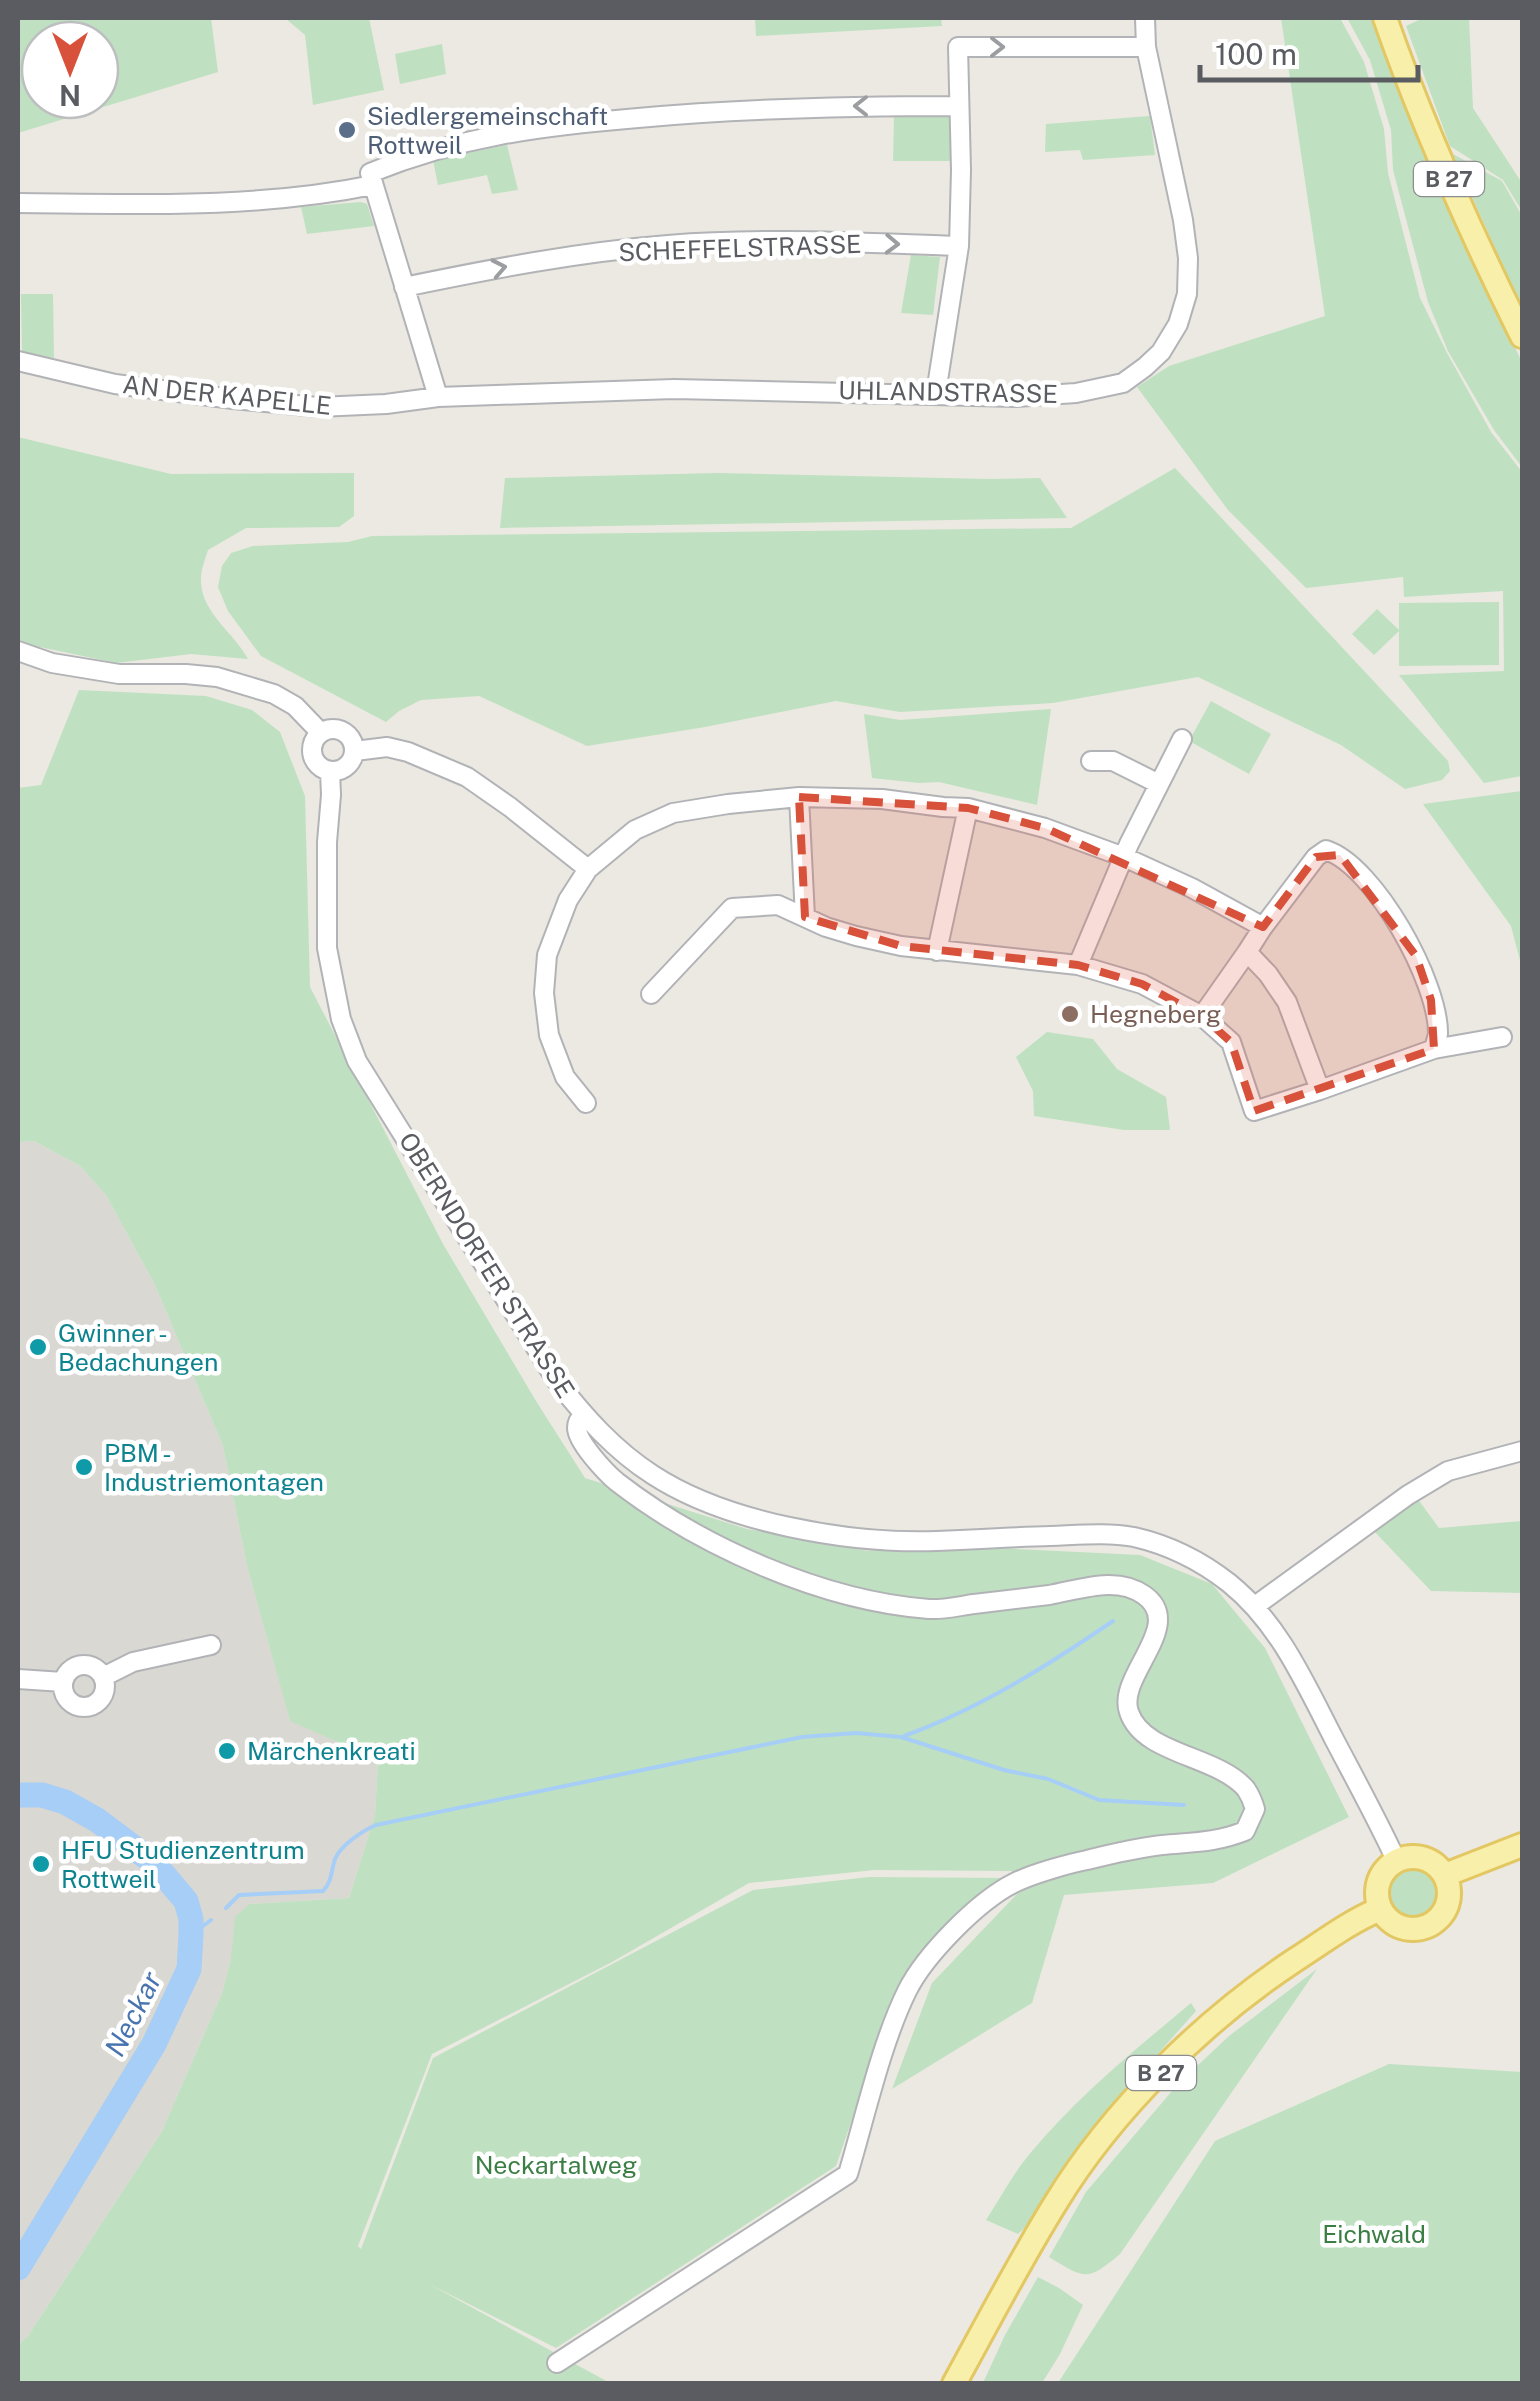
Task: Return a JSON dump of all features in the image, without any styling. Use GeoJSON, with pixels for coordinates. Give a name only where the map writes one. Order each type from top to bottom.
{"type":"FeatureCollection","features":[{"type":"Feature","properties":{"kind":"main road","name":"B 27"},"geometry":{"type":"LineString","coordinates":[[1386,18],[1464,215],[1522,336]]}},
{"type":"Feature","properties":{"kind":"main road"},"geometry":{"type":"LineString","coordinates":[[1445,1875],[1522,1845]]}},
{"type":"Feature","properties":{"kind":"main road"},"geometry":{"type":"LineString","coordinates":[[1423,1858],[1445,1875],[1449,1897],[1446,1908],[1430,1925],[1407,1929],[1386,1918],[1380,1909],[1378,1882],[1396,1860],[1423,1858]]}},
{"type":"Feature","properties":{"kind":"main road","name":"B 27"},"geometry":{"type":"LineString","coordinates":[[954,2384],[1055,2203],[1129,2106],[1196,2037],[1258,1984],[1356,1920],[1380,1909]]}},
{"type":"Feature","properties":{"kind":"street","name":"UHLANDSTRASSE"},"geometry":{"type":"LineString","coordinates":[[438,398],[674,389],[1026,396],[1076,393],[1123,383],[1161,352],[1178,324],[1187,294],[1183,220],[1146,47],[1145,18]]}},
{"type":"Feature","properties":{"kind":"street"},"geometry":{"type":"LineString","coordinates":[[936,393],[959,246],[958,47],[1146,47]]}},
{"type":"Feature","properties":{"kind":"street"},"geometry":{"type":"LineString","coordinates":[[18,203],[197,205],[333,194],[372,179],[408,158],[461,142],[546,126],[791,107],[958,106]]}},
{"type":"Feature","properties":{"kind":"street"},"geometry":{"type":"LineString","coordinates":[[372,179],[438,398]]}},
{"type":"Feature","properties":{"kind":"street","name":"SCHEFFELSTRASSE"},"geometry":{"type":"LineString","coordinates":[[404,286],[544,259],[669,244],[817,242],[959,246]]}},
{"type":"Feature","properties":{"kind":"street","name":"AN DER KAPELLE"},"geometry":{"type":"LineString","coordinates":[[18,361],[114,384],[318,407],[438,398]]}},
{"type":"Feature","properties":{"kind":"street"},"geometry":{"type":"LineString","coordinates":[[18,651],[52,663],[119,674],[217,676],[274,694],[296,706],[320,733],[334,729],[346,733],[354,744],[350,764],[330,771]]}},
{"type":"Feature","properties":{"kind":"street","name":"OBERNDORFER STRASSE"},"geometry":{"type":"LineString","coordinates":[[320,733],[312,752],[318,764],[330,771],[326,929],[341,1020],[357,1061],[556,1380],[583,1414],[652,1475],[692,1497],[770,1523],[816,1532],[931,1541],[1068,1535],[1132,1537],[1198,1561],[1255,1606],[1286,1647],[1396,1860]]}},
{"type":"Feature","properties":{"kind":"street"},"geometry":{"type":"LineString","coordinates":[[1078,965],[1124,857],[1182,739]]}},
{"type":"Feature","properties":{"kind":"street"},"geometry":{"type":"LineString","coordinates":[[354,751],[386,747],[408,752],[467,777],[588,869]]}},
{"type":"Feature","properties":{"kind":"street"},"geometry":{"type":"LineString","coordinates":[[1091,761],[1113,761],[1159,784]]}},
{"type":"Feature","properties":{"kind":"street"},"geometry":{"type":"LineString","coordinates":[[799,797],[805,917]]}},
{"type":"Feature","properties":{"kind":"street"},"geometry":{"type":"LineString","coordinates":[[586,1103],[565,1077],[549,1035],[544,993],[547,955],[568,900],[588,869],[636,830],[673,814],[799,797],[882,799],[968,808],[1045,828],[1124,857],[1263,927]]}},
{"type":"Feature","properties":{"kind":"street"},"geometry":{"type":"LineString","coordinates":[[937,951],[968,808]]}},
{"type":"Feature","properties":{"kind":"street"},"geometry":{"type":"LineString","coordinates":[[1202,1016],[1316,856],[1326,850],[1340,854],[1360,872],[1416,956],[1432,1000],[1438,1034],[1434,1049]]}},
{"type":"Feature","properties":{"kind":"street"},"geometry":{"type":"LineString","coordinates":[[650,994],[732,908],[778,906],[856,936],[937,951],[1078,965],[1142,984],[1202,1016],[1231,1042],[1254,1111],[1434,1049],[1502,1037]]}},
{"type":"Feature","properties":{"kind":"street"},"geometry":{"type":"LineString","coordinates":[[1247,952],[1287,1002],[1320,1090]]}},
{"type":"Feature","properties":{"kind":"street"},"geometry":{"type":"LineString","coordinates":[[557,2362],[848,2174],[908,1990],[948,1936],[992,1898],[1014,1883],[1084,1860],[1158,1846],[1223,1840],[1244,1831],[1256,1809],[1249,1793],[1226,1773],[1136,1727],[1127,1708],[1128,1688],[1159,1622],[1153,1604],[1144,1594],[1118,1585],[1100,1584],[932,1610],[860,1598],[800,1582],[683,1525],[614,1480],[577,1433],[583,1414]]}},
{"type":"Feature","properties":{"kind":"street"},"geometry":{"type":"LineString","coordinates":[[1255,1606],[1408,1495],[1448,1471],[1522,1450]]}},
{"type":"Feature","properties":{"kind":"street"},"geometry":{"type":"LineString","coordinates":[[104,1676],[133,1662],[211,1645]]}},
{"type":"Feature","properties":{"kind":"street"},"geometry":{"type":"LineString","coordinates":[[81,1665],[94,1667],[104,1676],[106,1690],[103,1697],[85,1708],[68,1700],[63,1682],[69,1671],[81,1665]]}},
{"type":"Feature","properties":{"kind":"street"},"geometry":{"type":"LineString","coordinates":[[18,1679],[63,1682]]}},
{"type":"Feature","properties":{"kind":"highlighted area"},"geometry":{"type":"Polygon","coordinates":[[[799,797],[968,808],[1045,828],[1263,927],[1316,857],[1340,855],[1416,956],[1431,1000],[1434,1049],[1254,1111],[1231,1042],[1202,1016],[1142,984],[1078,965],[901,946],[805,917],[799,797]]]}},
{"type":"Feature","properties":{"kind":"shaded area"},"geometry":{"type":"Polygon","coordinates":[[[34,1141],[80,1166],[106,1195],[154,1283],[223,1446],[247,1566],[290,1720],[378,1760],[375,1815],[349,1898],[249,1904],[222,1993],[162,2131],[28,2336],[18,2345],[18,1142],[34,1141]]]}},
{"type":"Feature","properties":{"kind":"green space"},"geometry":{"type":"Polygon","coordinates":[[[18,18],[211,18],[218,72],[120,102],[120,20],[20,20],[20,120],[61,120],[18,133],[18,18]]]}},
{"type":"Feature","properties":{"kind":"green space"},"geometry":{"type":"Polygon","coordinates":[[[285,18],[369,18],[384,90],[313,105],[305,35],[285,18]]]}},
{"type":"Feature","properties":{"kind":"green space"},"geometry":{"type":"Polygon","coordinates":[[[755,18],[941,18],[942,26],[756,36],[755,18]]]}},
{"type":"Feature","properties":{"kind":"green space"},"geometry":{"type":"Polygon","coordinates":[[[1281,18],[1340,18],[1364,62],[1384,129],[1388,173],[1420,298],[1491,432],[1522,472],[1522,776],[1484,783],[1399,675],[1504,671],[1503,591],[1404,597],[1403,577],[1306,588],[1228,510],[1137,387],[1169,366],[1325,316],[1281,18]]]}},
{"type":"Feature","properties":{"kind":"green space"},"geometry":{"type":"Polygon","coordinates":[[[1347,18],[1373,18],[1419,143],[1522,362],[1522,467],[1494,430],[1448,351],[1428,302],[1393,170],[1391,130],[1370,60],[1347,18]]]}},
{"type":"Feature","properties":{"kind":"green space"},"geometry":{"type":"Polygon","coordinates":[[[1419,18],[1469,18],[1473,108],[1522,183],[1522,211],[1503,180],[1450,146],[1406,26],[1419,18]]]}},
{"type":"Feature","properties":{"kind":"green space"},"geometry":{"type":"Polygon","coordinates":[[[442,44],[446,74],[400,84],[395,54],[442,44]]]}},
{"type":"Feature","properties":{"kind":"green space"},"geometry":{"type":"Polygon","coordinates":[[[951,116],[952,161],[893,161],[894,117],[951,116]]]}},
{"type":"Feature","properties":{"kind":"green space"},"geometry":{"type":"Polygon","coordinates":[[[1150,116],[1155,155],[1083,160],[1080,150],[1045,152],[1046,124],[1150,116]]]}},
{"type":"Feature","properties":{"kind":"green space"},"geometry":{"type":"Polygon","coordinates":[[[507,145],[518,190],[492,194],[487,175],[438,185],[433,160],[507,145]]]}},
{"type":"Feature","properties":{"kind":"green space"},"geometry":{"type":"Polygon","coordinates":[[[1453,154],[1502,181],[1522,216],[1522,309],[1453,154]]]}},
{"type":"Feature","properties":{"kind":"green space"},"geometry":{"type":"Polygon","coordinates":[[[367,204],[374,226],[307,234],[301,207],[367,204]]]}},
{"type":"Feature","properties":{"kind":"green space"},"geometry":{"type":"Polygon","coordinates":[[[911,255],[940,257],[933,315],[901,313],[911,255]]]}},
{"type":"Feature","properties":{"kind":"green space"},"geometry":{"type":"Polygon","coordinates":[[[21,294],[53,294],[54,358],[22,352],[21,294]]]}},
{"type":"Feature","properties":{"kind":"green space"},"geometry":{"type":"Polygon","coordinates":[[[18,437],[171,474],[354,473],[354,516],[339,527],[246,528],[208,550],[201,574],[203,593],[213,613],[248,659],[191,654],[116,663],[30,645],[18,639],[18,437]]]}},
{"type":"Feature","properties":{"kind":"green space"},"geometry":{"type":"Polygon","coordinates":[[[1175,468],[1448,761],[1450,771],[1442,780],[1405,789],[1341,745],[1198,677],[1053,703],[900,712],[836,701],[587,746],[479,696],[421,700],[386,722],[261,656],[228,611],[218,587],[222,566],[231,553],[253,546],[348,542],[372,536],[1071,528],[1175,468]]]}},
{"type":"Feature","properties":{"kind":"green space"},"geometry":{"type":"Polygon","coordinates":[[[718,473],[1040,478],[1067,518],[500,528],[505,478],[718,473]]]}},
{"type":"Feature","properties":{"kind":"green space"},"geometry":{"type":"Polygon","coordinates":[[[1499,602],[1499,665],[1399,666],[1399,631],[1374,655],[1352,634],[1377,609],[1399,630],[1399,603],[1499,602]]]}},
{"type":"Feature","properties":{"kind":"green space","name":"Neckartalweg"},"geometry":{"type":"Polygon","coordinates":[[[79,690],[206,696],[252,710],[280,732],[305,796],[310,987],[443,1244],[585,1478],[747,1529],[868,1551],[995,1548],[1140,1555],[1212,1584],[1265,1648],[1349,1817],[1213,1883],[1064,1895],[1032,2003],[892,2089],[932,1983],[1017,1894],[1012,1871],[874,1870],[749,1883],[612,1962],[432,2054],[358,2246],[361,2249],[433,2058],[753,1890],[869,1877],[1007,1878],[938,1936],[899,1983],[836,2166],[556,2348],[429,2284],[610,2383],[18,2384],[18,2345],[28,2336],[162,2131],[222,1993],[235,1917],[249,1904],[349,1898],[375,1815],[378,1760],[290,1721],[247,1566],[223,1446],[154,1283],[106,1195],[80,1166],[34,1141],[18,1142],[18,788],[41,785],[79,690]]]}},
{"type":"Feature","properties":{"kind":"green space"},"geometry":{"type":"Polygon","coordinates":[[[1211,701],[1271,734],[1249,774],[1189,741],[1211,701]]]}},
{"type":"Feature","properties":{"kind":"green space"},"geometry":{"type":"Polygon","coordinates":[[[1051,709],[1037,805],[939,782],[872,778],[864,714],[900,720],[1051,709]]]}},
{"type":"Feature","properties":{"kind":"green space"},"geometry":{"type":"Polygon","coordinates":[[[1522,791],[1522,968],[1511,926],[1423,804],[1522,791]]]}},
{"type":"Feature","properties":{"kind":"green space"},"geometry":{"type":"Polygon","coordinates":[[[1047,1032],[1093,1039],[1117,1069],[1166,1097],[1170,1130],[1124,1130],[1034,1116],[1033,1091],[1016,1057],[1047,1032]]]}},
{"type":"Feature","properties":{"kind":"green space"},"geometry":{"type":"Polygon","coordinates":[[[1417,1498],[1439,1528],[1522,1521],[1522,1593],[1431,1591],[1373,1530],[1417,1498]]]}},
{"type":"Feature","properties":{"kind":"green space"},"geometry":{"type":"Polygon","coordinates":[[[1411,1864],[1431,1872],[1439,1892],[1431,1912],[1411,1920],[1391,1912],[1383,1892],[1391,1872],[1411,1864]]]}},
{"type":"Feature","properties":{"kind":"green space"},"geometry":{"type":"Polygon","coordinates":[[[1317,1969],[1120,2254],[1086,2274],[1049,2257],[1086,2192],[1178,2084],[1229,2036],[1317,1969]]]}},
{"type":"Feature","properties":{"kind":"green space"},"geometry":{"type":"Polygon","coordinates":[[[1191,2003],[1196,2011],[1097,2122],[1032,2221],[1018,2234],[986,2220],[1020,2166],[1069,2110],[1191,2003]]]}},
{"type":"Feature","properties":{"kind":"green space","name":"Eichwald"},"geometry":{"type":"Polygon","coordinates":[[[1389,2064],[1522,2072],[1522,2383],[1058,2383],[1215,2141],[1389,2064]]]}},
{"type":"Feature","properties":{"kind":"green space"},"geometry":{"type":"Polygon","coordinates":[[[1038,2277],[1083,2305],[1060,2354],[1042,2383],[983,2383],[1005,2335],[1038,2277]]]}},
{"type":"Feature","properties":{"kind":"waterway"},"geometry":{"type":"LineString","coordinates":[[904,1736],[1012,1685],[1113,1621]]}},
{"type":"Feature","properties":{"kind":"waterway"},"geometry":{"type":"LineString","coordinates":[[226,1908],[239,1895],[323,1891],[342,1849],[376,1825],[802,1737],[856,1733],[901,1737],[1004,1770],[1048,1779],[1099,1800],[1184,1805]]}},
{"type":"Feature","properties":{"kind":"waterway","name":"Neckar"},"geometry":{"type":"LineString","coordinates":[[18,1795],[42,1795],[65,1802],[97,1820],[153,1862],[186,1901],[191,1919],[189,1969],[154,2044],[18,2268]]}},
{"type":"Feature","properties":{"kind":"waterway"},"geometry":{"type":"LineString","coordinates":[[191,1935],[211,1920]]}},
{"type":"Feature","properties":{"kind":"place","name":"Siedlergemeinschaft Rottweil"},"geometry":{"type":"Point","coordinates":[347,130]}},
{"type":"Feature","properties":{"kind":"place","name":"Hegneberg"},"geometry":{"type":"Point","coordinates":[1070,1014]}},
{"type":"Feature","properties":{"kind":"place","name":"Gwinner - Bedachungen"},"geometry":{"type":"Point","coordinates":[38,1347]}},
{"type":"Feature","properties":{"kind":"place","name":"PBM - Industriemontagen"},"geometry":{"type":"Point","coordinates":[84,1467]}},
{"type":"Feature","properties":{"kind":"place","name":"Märchenkreati"},"geometry":{"type":"Point","coordinates":[227,1751]}},
{"type":"Feature","properties":{"kind":"place","name":"HFU Studienzentrum Rottweil"},"geometry":{"type":"Point","coordinates":[41,1864]}}]}
